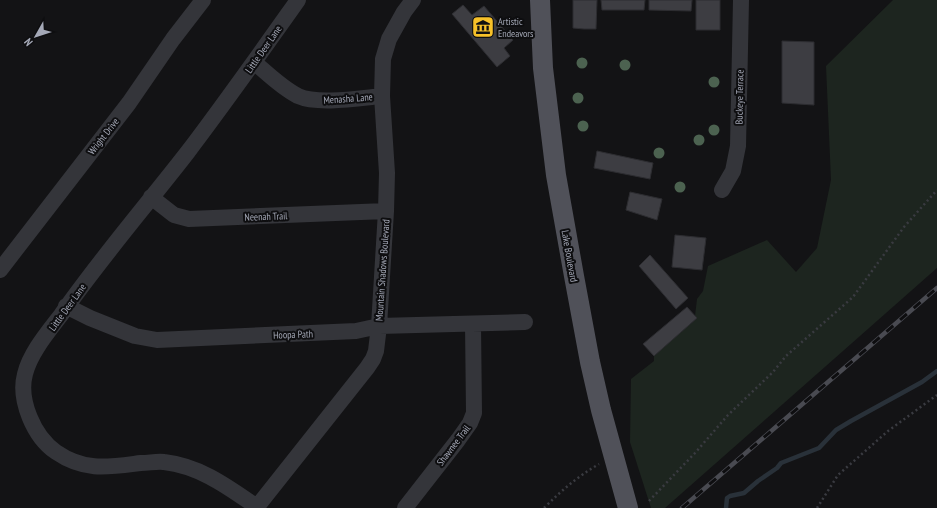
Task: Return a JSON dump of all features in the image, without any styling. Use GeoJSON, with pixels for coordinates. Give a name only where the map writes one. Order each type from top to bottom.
{"type":"FeatureCollection","features":[{"type":"Feature","properties":{"kind":"main road","name":"Lake Boulevard"},"geometry":{"type":"LineString","coordinates":[[540,0],[543,68],[556,175],[590,362],[628,508]]}},
{"type":"Feature","properties":{"kind":"street","name":"Wright Drive"},"geometry":{"type":"LineString","coordinates":[[0,270],[129,103],[173,39],[203,0]]}},
{"type":"Feature","properties":{"kind":"street","name":"Little Deer Lane"},"geometry":{"type":"LineString","coordinates":[[257,507],[221,483],[182,464],[162,461],[91,467],[71,460],[55,452],[37,433],[29,417],[23,390],[24,375],[29,362],[66,306],[187,153],[298,0]]}},
{"type":"Feature","properties":{"kind":"street","name":"Mountain Shadows Boulevard"},"geometry":{"type":"LineString","coordinates":[[257,507],[373,359],[376,351],[379,326],[386,211],[387,173],[382,96],[385,49],[396,25],[411,0]]}},
{"type":"Feature","properties":{"kind":"street","name":"Buckeye Terrace"},"geometry":{"type":"LineString","coordinates":[[722,190],[733,171],[738,146],[741,0]]}},
{"type":"Feature","properties":{"kind":"street","name":"Menasha Lane"},"geometry":{"type":"LineString","coordinates":[[254,62],[285,88],[300,97],[319,101],[382,96]]}},
{"type":"Feature","properties":{"kind":"street","name":"Neenah Trail"},"geometry":{"type":"LineString","coordinates":[[151,197],[174,215],[189,219],[386,211]]}},
{"type":"Feature","properties":{"kind":"street","name":"Hoopa Path"},"geometry":{"type":"LineString","coordinates":[[66,306],[90,318],[135,336],[157,340],[356,331],[379,326],[525,322]]}},
{"type":"Feature","properties":{"kind":"street","name":"Shawnee Trail"},"geometry":{"type":"LineString","coordinates":[[405,508],[458,440],[470,423],[474,413],[473,324]]}},
{"type":"Feature","properties":{"kind":"path"},"geometry":{"type":"LineString","coordinates":[[649,502],[728,415],[773,372],[786,356],[853,297],[904,228],[937,190]]}},
{"type":"Feature","properties":{"kind":"path"},"geometry":{"type":"LineString","coordinates":[[818,508],[838,475],[888,431],[937,395]]}},
{"type":"Feature","properties":{"kind":"path"},"geometry":{"type":"LineString","coordinates":[[544,508],[578,477],[614,456]]}},
{"type":"Feature","properties":{"kind":"shaded area"},"geometry":{"type":"Polygon","coordinates":[[[893,0],[937,0],[937,268],[665,508],[651,508],[630,442],[631,379],[654,361],[654,356],[697,318],[695,316],[697,299],[703,291],[708,266],[767,240],[796,272],[817,248],[831,180],[826,66],[893,0]]]}},
{"type":"Feature","properties":{"kind":"building"},"geometry":{"type":"Polygon","coordinates":[[[573,0],[597,0],[596,29],[573,28],[573,0]]]}},
{"type":"Feature","properties":{"kind":"building"},"geometry":{"type":"Polygon","coordinates":[[[601,0],[645,0],[644,10],[602,10],[601,0]]]}},
{"type":"Feature","properties":{"kind":"building"},"geometry":{"type":"Polygon","coordinates":[[[649,0],[692,0],[691,11],[649,10],[649,0]]]}},
{"type":"Feature","properties":{"kind":"building"},"geometry":{"type":"Polygon","coordinates":[[[696,0],[720,0],[720,30],[696,30],[696,0]]]}},
{"type":"Feature","properties":{"kind":"building","name":"Artistic Endeavors"},"geometry":{"type":"Polygon","coordinates":[[[463,5],[472,15],[484,6],[513,40],[504,48],[510,56],[497,67],[452,14],[463,5]]]}},
{"type":"Feature","properties":{"kind":"building"},"geometry":{"type":"Polygon","coordinates":[[[782,41],[814,42],[814,105],[782,103],[782,41]]]}},
{"type":"Feature","properties":{"kind":"building"},"geometry":{"type":"Polygon","coordinates":[[[597,151],[653,163],[650,179],[594,168],[597,151]]]}},
{"type":"Feature","properties":{"kind":"building"},"geometry":{"type":"Polygon","coordinates":[[[630,192],[662,199],[657,220],[626,210],[630,192]]]}},
{"type":"Feature","properties":{"kind":"building"},"geometry":{"type":"Polygon","coordinates":[[[675,235],[706,238],[702,270],[672,267],[675,235]]]}},
{"type":"Feature","properties":{"kind":"building"},"geometry":{"type":"Polygon","coordinates":[[[650,255],[688,298],[676,309],[639,266],[650,255]]]}},
{"type":"Feature","properties":{"kind":"building"},"geometry":{"type":"Polygon","coordinates":[[[687,307],[697,318],[654,356],[643,344],[687,307]]]}},
{"type":"Feature","properties":{"kind":"waterway"},"geometry":{"type":"LineString","coordinates":[[726,508],[727,498],[730,496],[744,493],[777,468],[781,463],[819,448],[836,430],[922,382],[937,371]]}},
{"type":"Feature","properties":{"kind":"railway"},"geometry":{"type":"LineString","coordinates":[[682,508],[937,288]]}},
{"type":"Feature","properties":{"kind":"place","name":"Artistic Endeavors"},"geometry":{"type":"Point","coordinates":[483,27]}}]}
